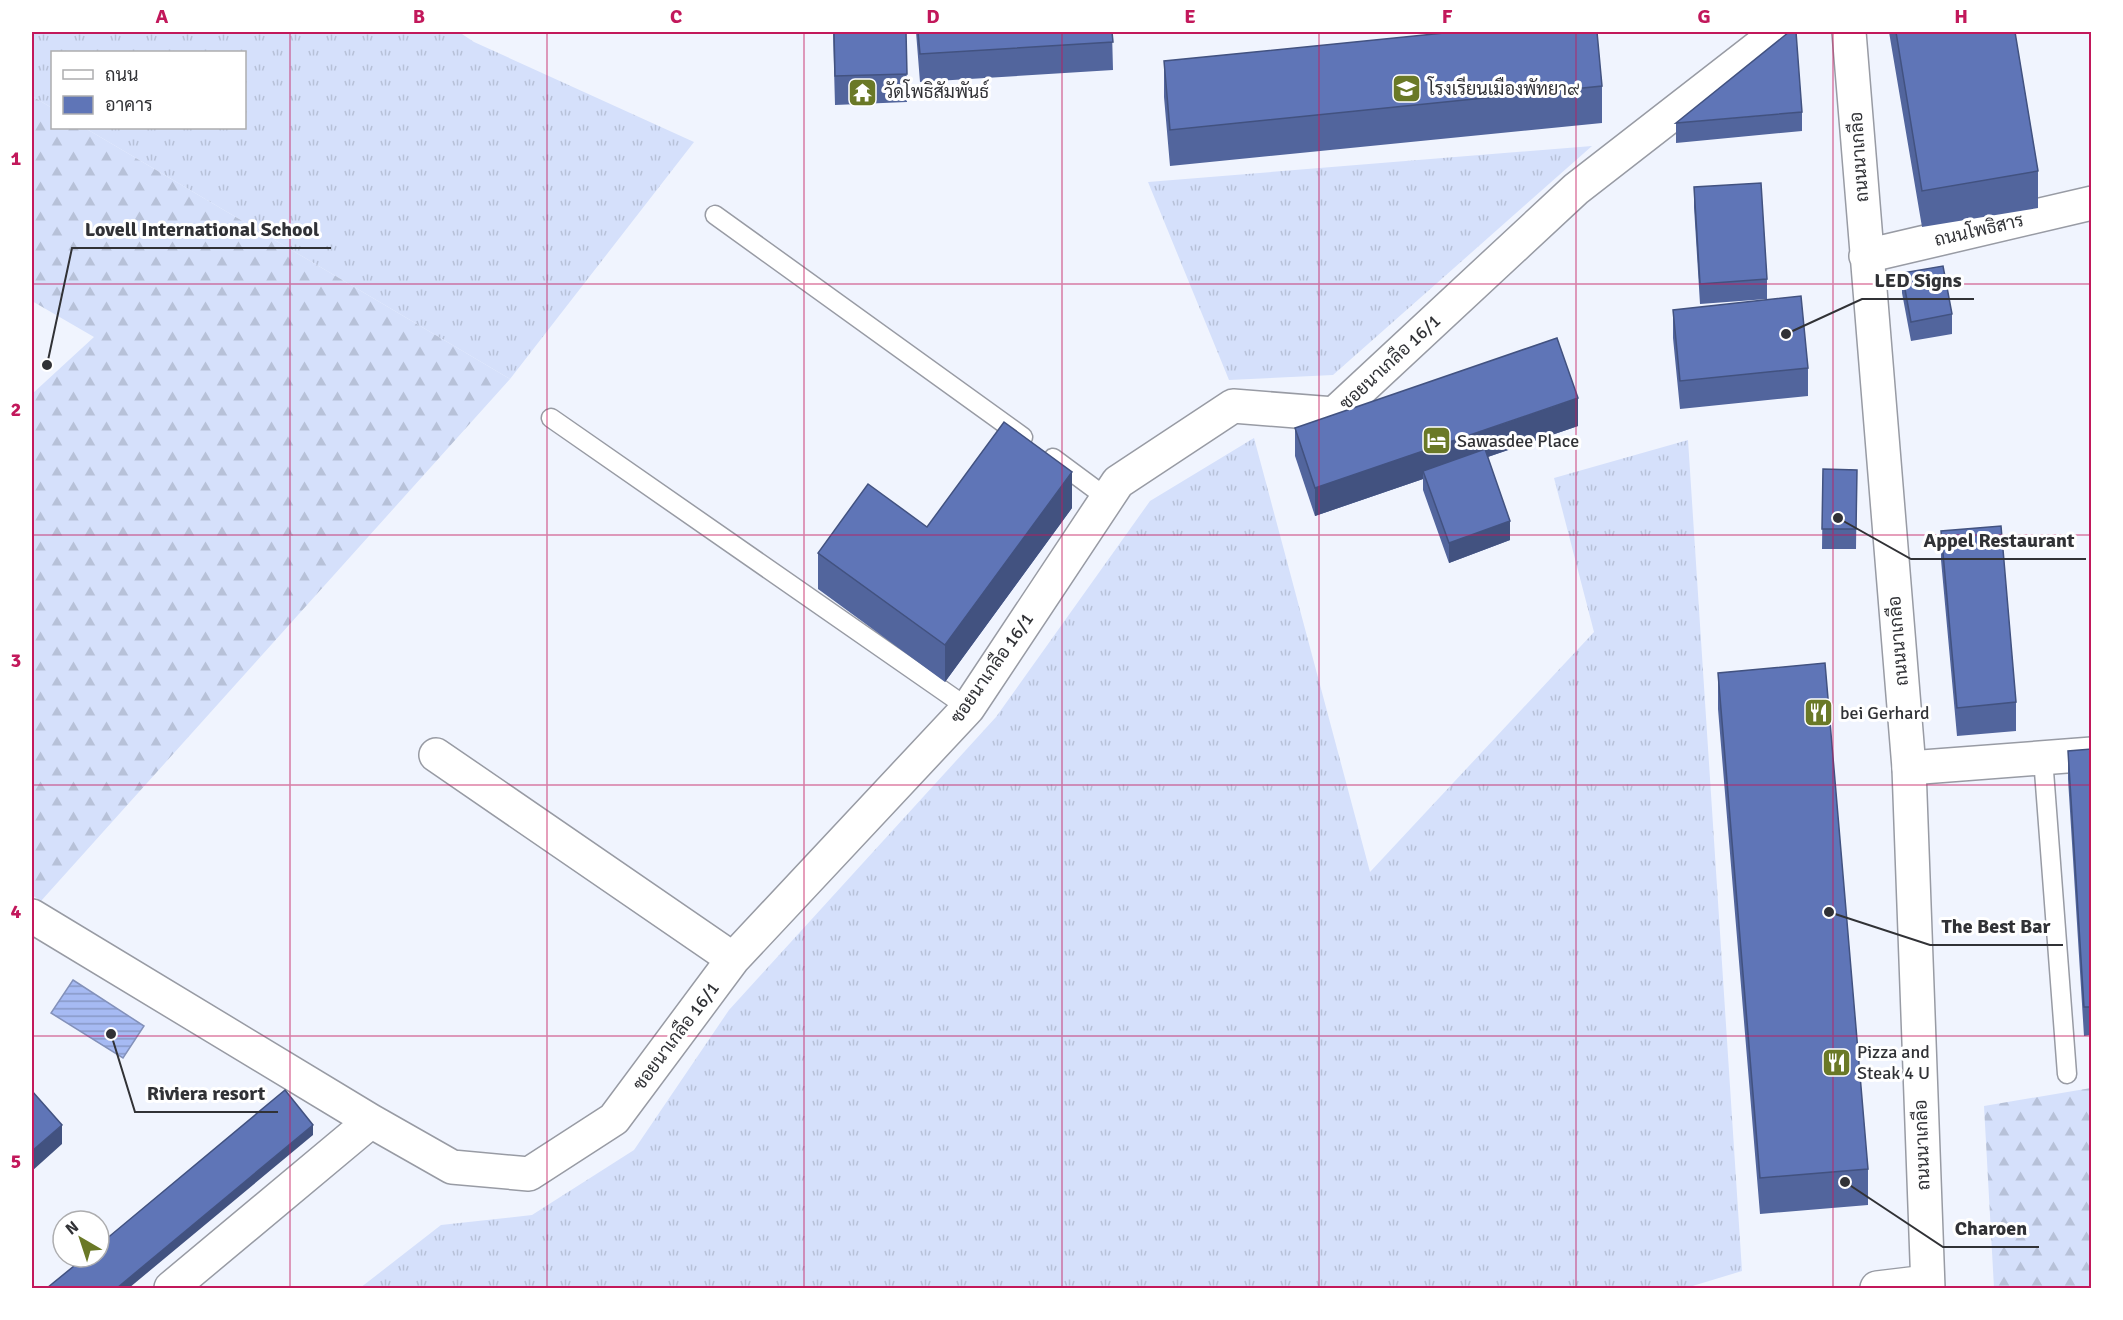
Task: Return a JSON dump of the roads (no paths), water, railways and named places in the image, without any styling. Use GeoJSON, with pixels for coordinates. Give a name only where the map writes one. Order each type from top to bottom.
{"type":"FeatureCollection","features":[{"type":"Feature","properties":{"kind":"street","name":"ซอยนาเกลือ 16/1"},"geometry":{"type":"LineString","coordinates":[[32,916],[371,1121],[452,1167],[529,1174],[615,1119],[733,959],[968,708],[1118,482],[1233,406],[1334,414],[1576,189],[1778,32]]}},
{"type":"Feature","properties":{"kind":"street","name":"ถนนนาเกลือ"},"geometry":{"type":"LineString","coordinates":[[1849,32],[1909,768],[1928,1285]]}},
{"type":"Feature","properties":{"kind":"street","name":"ถนนโพธิสาร"},"geometry":{"type":"LineString","coordinates":[[1866,256],[2091,203]]}},
{"type":"Feature","properties":{"kind":"street"},"geometry":{"type":"LineString","coordinates":[[1909,768],[2091,754]]}},
{"type":"Feature","properties":{"kind":"street"},"geometry":{"type":"LineString","coordinates":[[436,755],[733,959]]}},
{"type":"Feature","properties":{"kind":"street"},"geometry":{"type":"LineString","coordinates":[[171,1288],[371,1121]]}},
{"type":"Feature","properties":{"kind":"street"},"geometry":{"type":"LineString","coordinates":[[1877,1288],[1928,1285]]}},
{"type":"Feature","properties":{"kind":"lane"},"geometry":{"type":"LineString","coordinates":[[715,215],[1107,498]]}},
{"type":"Feature","properties":{"kind":"lane"},"geometry":{"type":"LineString","coordinates":[[551,418],[968,708]]}},
{"type":"Feature","properties":{"kind":"lane"},"geometry":{"type":"LineString","coordinates":[[2043,758],[2067,1074]]}},
{"type":"Feature","properties":{"kind":"water"},"geometry":{"type":"Polygon","coordinates":[[[73,980],[144,1026],[123,1058],[51,1013],[73,980]]]}},
{"type":"Feature","properties":{"kind":"place","name":"โรงเรียนเมืองพัทยา๙"},"geometry":{"type":"Point","coordinates":[1407,89]}},
{"type":"Feature","properties":{"kind":"place","name":"วัดโพธิสัมพันธ์"},"geometry":{"type":"Point","coordinates":[863,92]}},
{"type":"Feature","properties":{"kind":"place","name":"LED Signs"},"geometry":{"type":"Point","coordinates":[1786,334]}},
{"type":"Feature","properties":{"kind":"place","name":"Lovell International School"},"geometry":{"type":"Point","coordinates":[47,365]}},
{"type":"Feature","properties":{"kind":"place","name":"Sawasdee Place"},"geometry":{"type":"Point","coordinates":[1436,441]}},
{"type":"Feature","properties":{"kind":"place","name":"Appel Restaurant"},"geometry":{"type":"Point","coordinates":[1838,518]}},
{"type":"Feature","properties":{"kind":"place","name":"bei Gerhard"},"geometry":{"type":"Point","coordinates":[1819,713]}},
{"type":"Feature","properties":{"kind":"place","name":"The Best Bar"},"geometry":{"type":"Point","coordinates":[1829,912]}},
{"type":"Feature","properties":{"kind":"place","name":"Riviera resort"},"geometry":{"type":"Point","coordinates":[111,1034]}},
{"type":"Feature","properties":{"kind":"place","name":"Pizza and Steak 4 U"},"geometry":{"type":"Point","coordinates":[1836,1062]}},
{"type":"Feature","properties":{"kind":"place","name":"Charoen"},"geometry":{"type":"Point","coordinates":[1845,1182]}}]}
